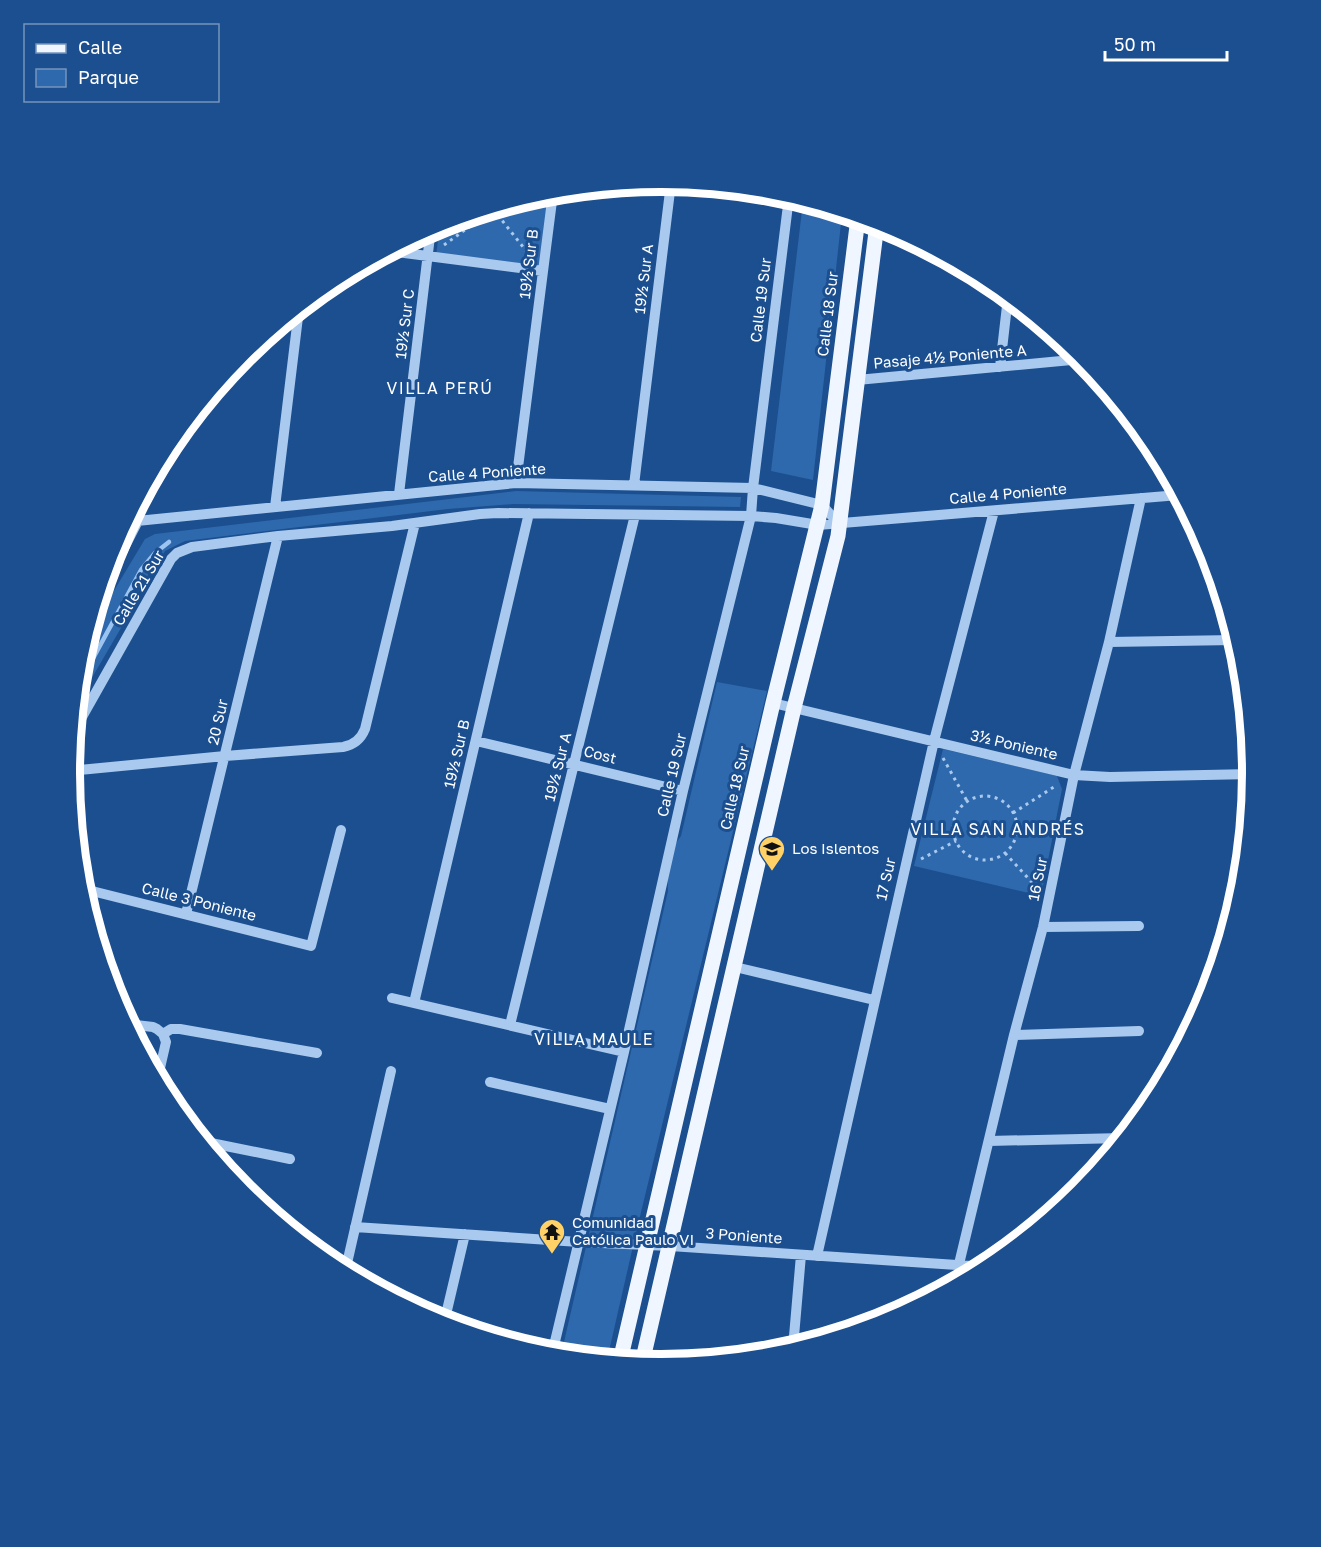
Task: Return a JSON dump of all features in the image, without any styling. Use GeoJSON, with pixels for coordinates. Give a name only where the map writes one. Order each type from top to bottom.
{"type":"FeatureCollection","features":[{"type":"Feature","properties":{"kind":"main road","name":"Calle 18 Sur"},"geometry":{"type":"LineString","coordinates":[[622,1353],[773,703],[818,525],[857,227]]}},
{"type":"Feature","properties":{"kind":"main road"},"geometry":{"type":"LineString","coordinates":[[644,1354],[794,708],[837,543],[876,234]]}},
{"type":"Feature","properties":{"kind":"street","name":"19½ Sur A"},"geometry":{"type":"LineString","coordinates":[[634,485],[670,193]]}},
{"type":"Feature","properties":{"kind":"street","name":"19½ Sur B"},"geometry":{"type":"LineString","coordinates":[[516,483],[552,203]]}},
{"type":"Feature","properties":{"kind":"street","name":"Calle 19 Sur"},"geometry":{"type":"LineString","coordinates":[[554,1344],[683,791],[751,516],[788,207]]}},
{"type":"Feature","properties":{"kind":"street","name":"19½ Sur C"},"geometry":{"type":"LineString","coordinates":[[399,494],[430,240]]}},
{"type":"Feature","properties":{"kind":"street"},"geometry":{"type":"LineString","coordinates":[[403,253],[543,271]]}},
{"type":"Feature","properties":{"kind":"street"},"geometry":{"type":"LineString","coordinates":[[1000,368],[1007,308]]}},
{"type":"Feature","properties":{"kind":"street"},"geometry":{"type":"LineString","coordinates":[[275,507],[298,321]]}},
{"type":"Feature","properties":{"kind":"street","name":"Pasaje 4½ Poniente A"},"geometry":{"type":"LineString","coordinates":[[857,380],[1068,360]]}},
{"type":"Feature","properties":{"kind":"street","name":"Calle 4 Poniente"},"geometry":{"type":"LineString","coordinates":[[137,522],[516,483],[753,488],[822,505]]}},
{"type":"Feature","properties":{"kind":"street","name":"Calle 4 Poniente"},"geometry":{"type":"LineString","coordinates":[[177,553],[192,547],[480,514],[751,516],[818,525],[1171,496]]}},
{"type":"Feature","properties":{"kind":"street","name":"16 Sur"},"geometry":{"type":"LineString","coordinates":[[959,1264],[1014,1035],[1043,927],[1074,775],[1109,642],[1141,498]]}},
{"type":"Feature","properties":{"kind":"street"},"geometry":{"type":"LineString","coordinates":[[822,505],[839,524]]}},
{"type":"Feature","properties":{"kind":"street","name":"17 Sur"},"geometry":{"type":"LineString","coordinates":[[817,1256],[934,741],[994,511]]}},
{"type":"Feature","properties":{"kind":"street","name":"19½ Sur B"},"geometry":{"type":"LineString","coordinates":[[414,1003],[529,513]]}},
{"type":"Feature","properties":{"kind":"street","name":"19½ Sur A"},"geometry":{"type":"LineString","coordinates":[[510,1026],[635,515]]}},
{"type":"Feature","properties":{"kind":"street"},"geometry":{"type":"LineString","coordinates":[[80,770],[348,746],[357,741],[365,729],[415,523]]}},
{"type":"Feature","properties":{"kind":"street","name":"20 Sur"},"geometry":{"type":"LineString","coordinates":[[186,914],[278,536]]}},
{"type":"Feature","properties":{"kind":"street","name":"Calle 21 Sur"},"geometry":{"type":"LineString","coordinates":[[83,716],[167,566],[177,553]]}},
{"type":"Feature","properties":{"kind":"street"},"geometry":{"type":"LineString","coordinates":[[1109,642],[1226,640]]}},
{"type":"Feature","properties":{"kind":"street","name":"3½ Poniente"},"geometry":{"type":"LineString","coordinates":[[773,703],[1074,775],[1110,777],[1242,774]]}},
{"type":"Feature","properties":{"kind":"street","name":"Cost"},"geometry":{"type":"LineString","coordinates":[[476,741],[683,791]]}},
{"type":"Feature","properties":{"kind":"street","name":"Calle 3 Poniente"},"geometry":{"type":"LineString","coordinates":[[92,891],[311,946],[341,830]]}},
{"type":"Feature","properties":{"kind":"street"},"geometry":{"type":"LineString","coordinates":[[1043,927],[1139,926]]}},
{"type":"Feature","properties":{"kind":"street"},"geometry":{"type":"LineString","coordinates":[[735,967],[874,1000]]}},
{"type":"Feature","properties":{"kind":"street"},"geometry":{"type":"LineString","coordinates":[[392,998],[624,1052]]}},
{"type":"Feature","properties":{"kind":"street"},"geometry":{"type":"LineString","coordinates":[[137,1025],[153,1027],[163,1034],[166,1042],[160,1069]]}},
{"type":"Feature","properties":{"kind":"street"},"geometry":{"type":"LineString","coordinates":[[163,1034],[171,1029],[180,1029],[317,1053]]}},
{"type":"Feature","properties":{"kind":"street"},"geometry":{"type":"LineString","coordinates":[[1014,1035],[1139,1031]]}},
{"type":"Feature","properties":{"kind":"street"},"geometry":{"type":"LineString","coordinates":[[347,1263],[391,1071]]}},
{"type":"Feature","properties":{"kind":"street"},"geometry":{"type":"LineString","coordinates":[[490,1082],[610,1109]]}},
{"type":"Feature","properties":{"kind":"street"},"geometry":{"type":"LineString","coordinates":[[989,1141],[1112,1138]]}},
{"type":"Feature","properties":{"kind":"street"},"geometry":{"type":"LineString","coordinates":[[214,1144],[290,1159]]}},
{"type":"Feature","properties":{"kind":"street","name":"3 Poniente"},"geometry":{"type":"LineString","coordinates":[[355,1227],[970,1265]]}},
{"type":"Feature","properties":{"kind":"street"},"geometry":{"type":"LineString","coordinates":[[446,1313],[465,1234]]}},
{"type":"Feature","properties":{"kind":"street"},"geometry":{"type":"LineString","coordinates":[[794,1339],[801,1255]]}},
{"type":"Feature","properties":{"kind":"path"},"geometry":{"type":"LineString","coordinates":[[498,216],[543,271]]}},
{"type":"Feature","properties":{"kind":"path"},"geometry":{"type":"LineString","coordinates":[[428,256],[473,223]]}},
{"type":"Feature","properties":{"kind":"path"},"geometry":{"type":"LineString","coordinates":[[934,741],[968,801]]}},
{"type":"Feature","properties":{"kind":"path"},"geometry":{"type":"LineString","coordinates":[[1013,813],[1074,775]]}},
{"type":"Feature","properties":{"kind":"path"},"geometry":{"type":"LineString","coordinates":[[976,797],[996,798],[1006,804],[1013,813],[1016,834],[1005,853],[985,860],[974,858],[965,853],[956,841],[953,826],[955,816],[968,801],[976,797]]}},
{"type":"Feature","properties":{"kind":"path"},"geometry":{"type":"LineString","coordinates":[[904,868],[956,841]]}},
{"type":"Feature","properties":{"kind":"path"},"geometry":{"type":"LineString","coordinates":[[1005,853],[1049,900]]}},
{"type":"Feature","properties":{"kind":"green space"},"geometry":{"type":"Polygon","coordinates":[[[552,203],[544,269],[436,256],[438,237],[510,212],[552,203]]]}},
{"type":"Feature","properties":{"kind":"green space"},"geometry":{"type":"Polygon","coordinates":[[[802,210],[841,221],[813,480],[771,471],[802,210]]]}},
{"type":"Feature","properties":{"kind":"green space"},"geometry":{"type":"Polygon","coordinates":[[[516,491],[741,497],[740,507],[513,504],[448,509],[185,541],[165,551],[86,688],[105,604],[145,539],[155,534],[516,491]]]}},
{"type":"Feature","properties":{"kind":"green space"},"geometry":{"type":"Polygon","coordinates":[[[717,682],[767,691],[609,1352],[563,1346],[668,891],[670,862],[681,836],[717,682]]]}},
{"type":"Feature","properties":{"kind":"green space"},"geometry":{"type":"Polygon","coordinates":[[[943,749],[1057,776],[1062,789],[1041,896],[914,866],[943,749]]]}},
{"type":"Feature","properties":{"kind":"waterway"},"geometry":{"type":"LineString","coordinates":[[90,663],[141,570],[155,553],[169,542]]}},
{"type":"Feature","properties":{"kind":"place","name":"Los Islentos"},"geometry":{"type":"Point","coordinates":[772,872]}},
{"type":"Feature","properties":{"kind":"place","name":"Comunidad Católica Paulo VI"},"geometry":{"type":"Point","coordinates":[552,1255]}},
{"type":"Feature","properties":{"kind":"district","name":"VILLA PERÚ"},"geometry":{"type":"Point","coordinates":[440,388]}},
{"type":"Feature","properties":{"kind":"district","name":"VILLA SAN ANDRÉS"},"geometry":{"type":"Point","coordinates":[998,829]}},
{"type":"Feature","properties":{"kind":"district","name":"VILLA MAULE"},"geometry":{"type":"Point","coordinates":[594,1039]}}]}
